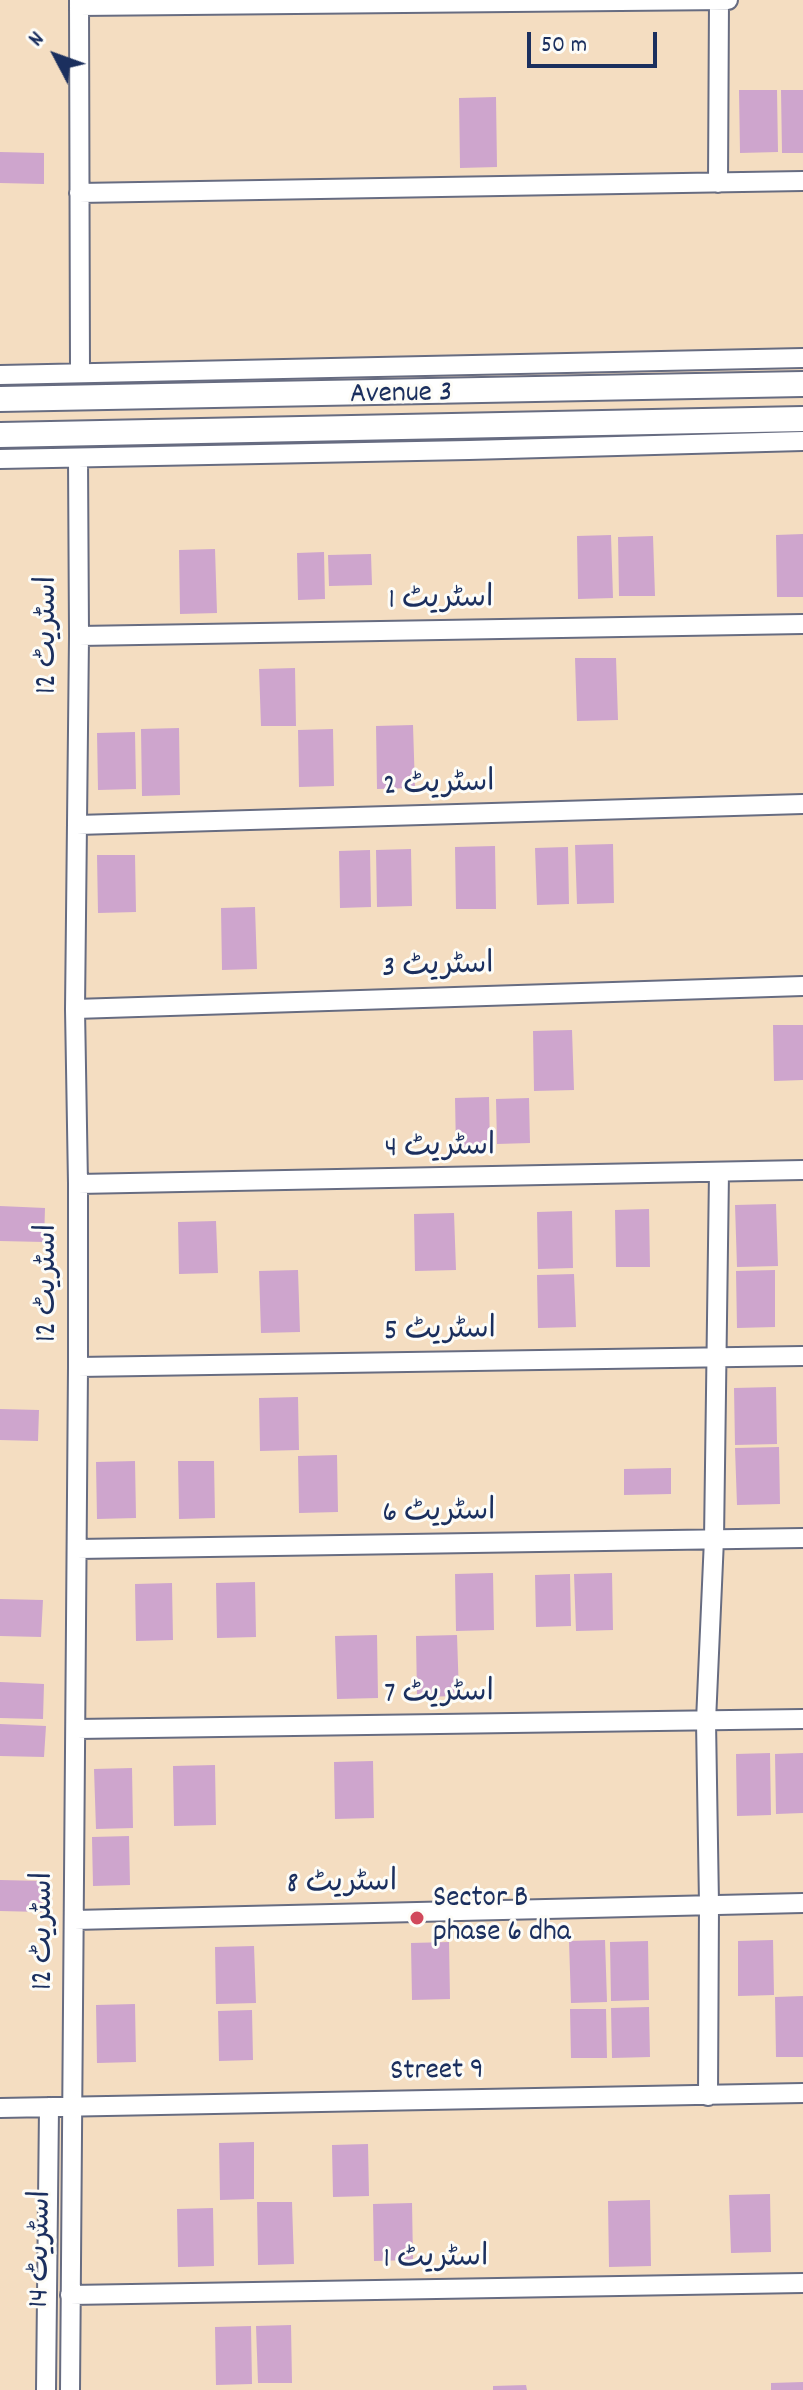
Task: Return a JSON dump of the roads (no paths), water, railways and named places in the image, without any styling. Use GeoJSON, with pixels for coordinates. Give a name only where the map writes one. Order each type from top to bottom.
{"type":"FeatureCollection","features":[{"type":"Feature","properties":{"kind":"main road","name":"Avenue 3"},"geometry":{"type":"LineString","coordinates":[[0,399],[803,384]]}},
{"type":"Feature","properties":{"kind":"main road","name":"Avenue 3"},"geometry":{"type":"LineString","coordinates":[[0,435],[803,419]]}},
{"type":"Feature","properties":{"kind":"street"},"geometry":{"type":"LineString","coordinates":[[718,183],[719,0]]}},
{"type":"Feature","properties":{"kind":"street"},"geometry":{"type":"LineString","coordinates":[[80,372],[79,3],[728,0]]}},
{"type":"Feature","properties":{"kind":"street"},"geometry":{"type":"LineString","coordinates":[[79,193],[803,181]]}},
{"type":"Feature","properties":{"kind":"street"},"geometry":{"type":"LineString","coordinates":[[0,375],[803,358]]}},
{"type":"Feature","properties":{"kind":"street"},"geometry":{"type":"LineString","coordinates":[[0,459],[803,441]]}},
{"type":"Feature","properties":{"kind":"street","name":"اسٹریٹ 12"},"geometry":{"type":"LineString","coordinates":[[73,2108],[78,1367],[75,1009],[78,458]]}},
{"type":"Feature","properties":{"kind":"street","name":"اسٹریٹ 1"},"geometry":{"type":"LineString","coordinates":[[79,636],[803,624]]}},
{"type":"Feature","properties":{"kind":"street","name":"اسٹریٹ 2"},"geometry":{"type":"LineString","coordinates":[[77,825],[803,804]]}},
{"type":"Feature","properties":{"kind":"street","name":"اسٹریٹ 3"},"geometry":{"type":"LineString","coordinates":[[75,1009],[803,986]]}},
{"type":"Feature","properties":{"kind":"street","name":"اسٹریٹ 4"},"geometry":{"type":"LineString","coordinates":[[78,1184],[803,1170]]}},
{"type":"Feature","properties":{"kind":"street"},"geometry":{"type":"LineString","coordinates":[[708,2096],[706,1721],[714,1539],[719,1172]]}},
{"type":"Feature","properties":{"kind":"street","name":"اسٹریٹ 5"},"geometry":{"type":"LineString","coordinates":[[78,1367],[803,1356]]}},
{"type":"Feature","properties":{"kind":"street","name":"اسٹریٹ 6"},"geometry":{"type":"LineString","coordinates":[[77,1549],[803,1538]]}},
{"type":"Feature","properties":{"kind":"street","name":"اسٹریٹ 7"},"geometry":{"type":"LineString","coordinates":[[76,1729],[803,1719]]}},
{"type":"Feature","properties":{"kind":"street","name":"اسٹریٹ 8"},"geometry":{"type":"LineString","coordinates":[[74,1920],[803,1903]]}},
{"type":"Feature","properties":{"kind":"street","name":"Street 9"},"geometry":{"type":"LineString","coordinates":[[0,2108],[803,2093]]}},
{"type":"Feature","properties":{"kind":"street"},"geometry":{"type":"LineString","coordinates":[[46,2390],[49,2107]]}},
{"type":"Feature","properties":{"kind":"street","name":"اسٹریٹ 14"},"geometry":{"type":"LineString","coordinates":[[70,2390],[73,2108]]}},
{"type":"Feature","properties":{"kind":"street","name":"اسٹریٹ 1"},"geometry":{"type":"LineString","coordinates":[[70,2295],[803,2283]]}},
{"type":"Feature","properties":{"kind":"place","name":"Sector B phase 6 dha"},"geometry":{"type":"Point","coordinates":[417,1918]}}]}
